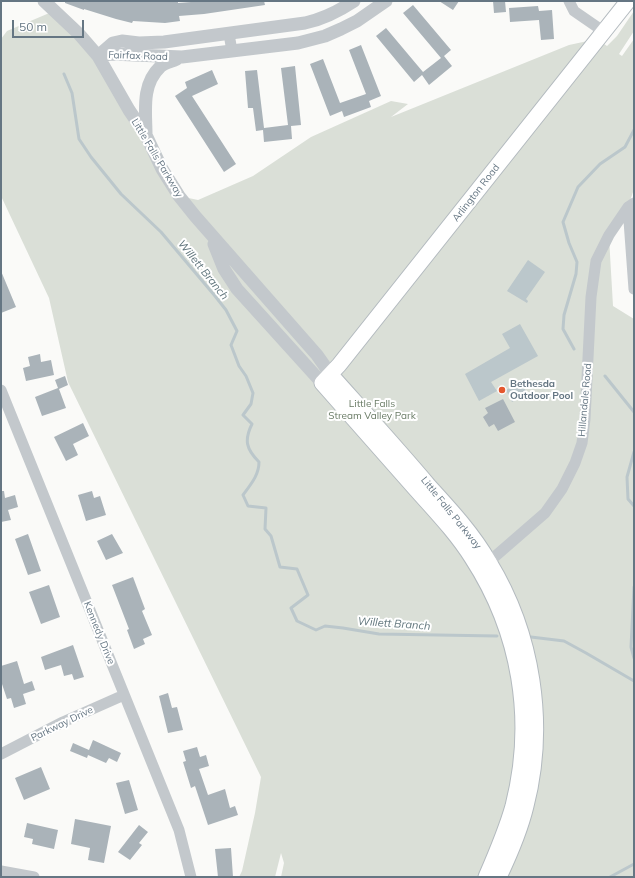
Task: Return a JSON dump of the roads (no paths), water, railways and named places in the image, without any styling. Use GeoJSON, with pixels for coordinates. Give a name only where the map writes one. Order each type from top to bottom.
{"type":"FeatureCollection","features":[{"type":"Feature","properties":{"kind":"main road","name":"Arlington Road"},"geometry":{"type":"LineString","coordinates":[[327,379],[492,174],[628,1]]}},
{"type":"Feature","properties":{"kind":"main road","name":"Little Falls Parkway"},"geometry":{"type":"LineString","coordinates":[[327,379],[471,557],[484,566],[511,604],[522,635],[529,660],[535,710],[536,743],[526,805],[514,843],[499,877]]}},
{"type":"Feature","properties":{"kind":"main road","name":"Little Falls Parkway"},"geometry":{"type":"LineString","coordinates":[[484,566],[511,640],[519,674],[523,739],[513,806],[504,834],[486,877]]}},
{"type":"Feature","properties":{"kind":"street","name":"Little Falls Parkway"},"geometry":{"type":"LineString","coordinates":[[44,1],[79,34],[98,56],[129,110],[146,135],[162,169],[179,196],[211,235],[224,269],[237,289],[327,379]]}},
{"type":"Feature","properties":{"kind":"street","name":"Fairfax Road"},"geometry":{"type":"LineString","coordinates":[[98,56],[112,43],[122,41],[138,43],[164,42],[230,34],[318,20],[354,1]]}},
{"type":"Feature","properties":{"kind":"street","name":"Fairfax Road"},"geometry":{"type":"LineString","coordinates":[[98,56],[111,54],[182,57],[298,42],[324,36],[357,21],[386,1]]}},
{"type":"Feature","properties":{"kind":"street"},"geometry":{"type":"LineString","coordinates":[[569,1],[574,11],[603,31]]}},
{"type":"Feature","properties":{"kind":"street"},"geometry":{"type":"LineString","coordinates":[[230,34],[232,51]]}},
{"type":"Feature","properties":{"kind":"street"},"geometry":{"type":"LineString","coordinates":[[146,135],[147,89],[151,78],[161,66],[182,57]]}},
{"type":"Feature","properties":{"kind":"street"},"geometry":{"type":"LineString","coordinates":[[631,205],[634,289]]}},
{"type":"Feature","properties":{"kind":"street","name":"Hillandale Road"},"geometry":{"type":"LineString","coordinates":[[484,566],[545,513],[562,489],[575,462],[582,443],[585,420],[591,297],[596,261],[609,235],[631,205]]}},
{"type":"Feature","properties":{"kind":"street","name":"Kennedy Drive"},"geometry":{"type":"LineString","coordinates":[[1,391],[179,830],[192,877]]}},
{"type":"Feature","properties":{"kind":"street","name":"Parkway Drive"},"geometry":{"type":"LineString","coordinates":[[2,749],[124,695]]}},
{"type":"Feature","properties":{"kind":"street"},"geometry":{"type":"LineString","coordinates":[[1,871],[34,877]]}},
{"type":"Feature","properties":{"kind":"waterway","name":"Willett Branch"},"geometry":{"type":"LineString","coordinates":[[64,74],[72,93],[79,139],[91,157],[121,194],[161,232],[215,296],[226,310],[237,331],[231,345],[239,366],[246,376],[253,393],[251,404],[243,415],[252,424],[247,440],[251,453],[259,462],[258,471],[252,483],[243,495],[248,506],[266,508],[265,529],[271,536],[280,567],[297,569],[308,595],[291,608],[297,621],[316,630],[325,626],[379,634],[497,636]]}},
{"type":"Feature","properties":{"kind":"waterway"},"geometry":{"type":"LineString","coordinates":[[574,349],[563,329],[564,315],[576,274],[577,262],[569,243],[563,222],[578,187],[600,164],[625,147],[634,130]]}},
{"type":"Feature","properties":{"kind":"waterway"},"geometry":{"type":"LineString","coordinates":[[605,376],[634,412]]}},
{"type":"Feature","properties":{"kind":"waterway"},"geometry":{"type":"LineString","coordinates":[[634,452],[627,477],[628,499],[634,506]]}},
{"type":"Feature","properties":{"kind":"waterway"},"geometry":{"type":"LineString","coordinates":[[634,587],[631,647],[634,658]]}},
{"type":"Feature","properties":{"kind":"waterway","name":"Willett Branch"},"geometry":{"type":"LineString","coordinates":[[531,637],[564,641],[634,681]]}},
{"type":"Feature","properties":{"kind":"waterway","name":"Willett Branch"},"geometry":{"type":"LineString","coordinates":[[610,877],[634,864]]}},
{"type":"Feature","properties":{"kind":"place","name":"Bethesda Outdoor Pool"},"geometry":{"type":"Point","coordinates":[502,390]}},
{"type":"Feature","properties":{"kind":"park label","name":"Little Falls Stream Valley Park"},"geometry":{"type":"Point","coordinates":[372,410]}}]}
